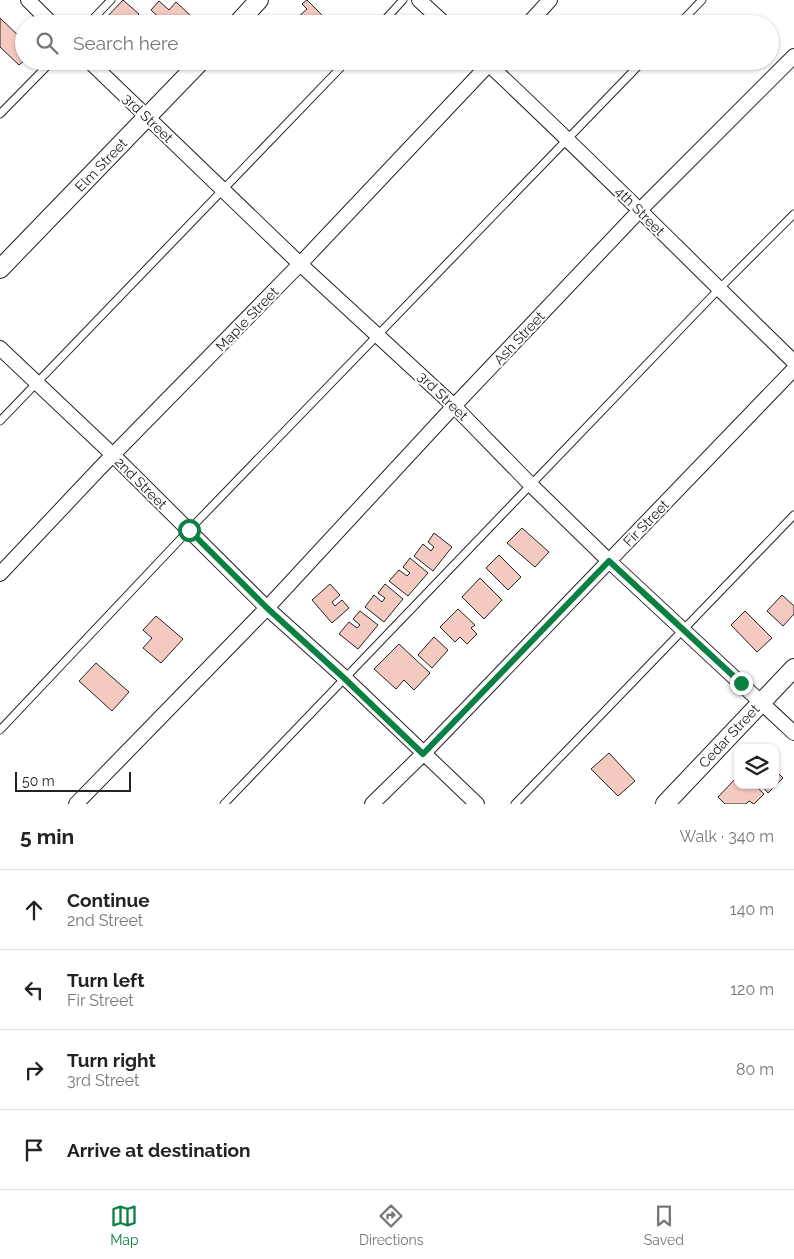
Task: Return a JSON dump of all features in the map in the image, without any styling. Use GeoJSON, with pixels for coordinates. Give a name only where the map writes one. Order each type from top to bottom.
{"type":"FeatureCollection","features":[{"type":"Feature","properties":{"kind":"street"},"geometry":{"type":"LineString","coordinates":[[28,0],[43,15]]}},
{"type":"Feature","properties":{"kind":"street"},"geometry":{"type":"LineString","coordinates":[[246,15],[260,0]]}},
{"type":"Feature","properties":{"kind":"street"},"geometry":{"type":"LineString","coordinates":[[419,0],[435,15]]}},
{"type":"Feature","properties":{"kind":"street"},"geometry":{"type":"LineString","coordinates":[[536,15],[550,0]]}},
{"type":"Feature","properties":{"kind":"street","name":"Ash Street"},"geometry":{"type":"LineString","coordinates":[[76,804],[267,608],[454,406],[640,210],[794,56]]}},
{"type":"Feature","properties":{"kind":"street","name":"3rd Street"},"geometry":{"type":"LineString","coordinates":[[99,70],[300,264],[454,406],[530,485],[609,561],[794,733]]}},
{"type":"Feature","properties":{"kind":"street","name":"Elm Street"},"geometry":{"type":"LineString","coordinates":[[0,269],[192,70]]}},
{"type":"Feature","properties":{"kind":"street","name":"Maple Street"},"geometry":{"type":"LineString","coordinates":[[0,574],[113,455],[300,264],[481,70]]}},
{"type":"Feature","properties":{"kind":"street","name":"4th Street"},"geometry":{"type":"LineString","coordinates":[[496,70],[794,362]]}},
{"type":"Feature","properties":{"kind":"street","name":"2nd Street"},"geometry":{"type":"LineString","coordinates":[[0,348],[113,455],[267,608],[477,804]]}},
{"type":"Feature","properties":{"kind":"street","name":"Fir Street"},"geometry":{"type":"LineString","coordinates":[[372,804],[423,754],[794,370]]}},
{"type":"Feature","properties":{"kind":"street","name":"Cedar Street"},"geometry":{"type":"LineString","coordinates":[[665,804],[794,668]]}},
{"type":"Feature","properties":{"kind":"street"},"geometry":{"type":"LineString","coordinates":[[87,794],[97,804]]}},
{"type":"Feature","properties":{"kind":"lane"},"geometry":{"type":"LineString","coordinates":[[97,15],[111,0]]}},
{"type":"Feature","properties":{"kind":"lane"},"geometry":{"type":"LineString","coordinates":[[390,15],[403,0]]}},
{"type":"Feature","properties":{"kind":"lane"},"geometry":{"type":"LineString","coordinates":[[688,15],[702,0]]}},
{"type":"Feature","properties":{"kind":"lane"},"geometry":{"type":"LineString","coordinates":[[0,114],[43,70]]}},
{"type":"Feature","properties":{"kind":"lane"},"geometry":{"type":"LineString","coordinates":[[0,421],[338,70]]}},
{"type":"Feature","properties":{"kind":"lane"},"geometry":{"type":"LineString","coordinates":[[0,730],[189,530],[634,70]]}},
{"type":"Feature","properties":{"kind":"lane"},"geometry":{"type":"LineString","coordinates":[[224,804],[719,289],[794,214]]}},
{"type":"Feature","properties":{"kind":"lane"},"geometry":{"type":"LineString","coordinates":[[515,804],[794,515]]}},
{"type":"Feature","properties":{"kind":"building"},"geometry":{"type":"Polygon","coordinates":[[[123,0],[139,14],[138,15],[109,15],[123,0]]]}},
{"type":"Feature","properties":{"kind":"building"},"geometry":{"type":"Polygon","coordinates":[[[307,0],[322,15],[300,15],[307,9],[302,4],[307,0]]]}},
{"type":"Feature","properties":{"kind":"building"},"geometry":{"type":"Polygon","coordinates":[[[159,1],[169,10],[176,2],[190,15],[156,15],[151,10],[159,1]]]}},
{"type":"Feature","properties":{"kind":"building"},"geometry":{"type":"Polygon","coordinates":[[[0,18],[15,32],[15,61],[0,47],[0,18]]]}},
{"type":"Feature","properties":{"kind":"building"},"geometry":{"type":"Polygon","coordinates":[[[522,528],[549,552],[535,567],[507,543],[522,528]]]}},
{"type":"Feature","properties":{"kind":"building"},"geometry":{"type":"Polygon","coordinates":[[[434,533],[452,547],[433,571],[414,556],[423,544],[431,551],[434,547],[428,542],[434,533]]]}},
{"type":"Feature","properties":{"kind":"building"},"geometry":{"type":"Polygon","coordinates":[[[499,555],[521,577],[508,590],[486,568],[499,555]]]}},
{"type":"Feature","properties":{"kind":"building"},"geometry":{"type":"Polygon","coordinates":[[[410,558],[428,573],[408,596],[389,581],[399,570],[407,576],[410,573],[403,567],[410,558]]]}},
{"type":"Feature","properties":{"kind":"building"},"geometry":{"type":"Polygon","coordinates":[[[480,578],[502,600],[484,619],[462,597],[480,578]]]}},
{"type":"Feature","properties":{"kind":"building"},"geometry":{"type":"Polygon","coordinates":[[[330,584],[340,595],[332,602],[335,606],[342,600],[349,608],[332,623],[312,600],[330,584]]]}},
{"type":"Feature","properties":{"kind":"building"},"geometry":{"type":"Polygon","coordinates":[[[385,584],[403,599],[384,622],[365,607],[374,595],[382,602],[385,598],[378,593],[385,584]]]}},
{"type":"Feature","properties":{"kind":"building"},"geometry":{"type":"Polygon","coordinates":[[[782,595],[794,606],[794,614],[783,626],[767,611],[782,595]]]}},
{"type":"Feature","properties":{"kind":"building"},"geometry":{"type":"Polygon","coordinates":[[[458,609],[475,625],[471,628],[477,634],[467,644],[460,637],[455,642],[440,627],[458,609]]]}},
{"type":"Feature","properties":{"kind":"building"},"geometry":{"type":"Polygon","coordinates":[[[360,611],[378,625],[358,649],[339,634],[349,622],[357,628],[360,625],[353,619],[360,611]]]}},
{"type":"Feature","properties":{"kind":"building"},"geometry":{"type":"Polygon","coordinates":[[[745,611],[772,638],[757,652],[731,625],[745,611]]]}},
{"type":"Feature","properties":{"kind":"building"},"geometry":{"type":"Polygon","coordinates":[[[156,616],[183,639],[161,663],[143,648],[152,638],[143,630],[156,616]]]}},
{"type":"Feature","properties":{"kind":"building"},"geometry":{"type":"Polygon","coordinates":[[[434,637],[448,650],[432,668],[418,655],[434,637]]]}},
{"type":"Feature","properties":{"kind":"building"},"geometry":{"type":"Polygon","coordinates":[[[399,644],[430,673],[414,690],[404,680],[396,689],[374,669],[399,644]]]}},
{"type":"Feature","properties":{"kind":"building"},"geometry":{"type":"Polygon","coordinates":[[[96,663],[129,692],[112,711],[79,681],[96,663]]]}},
{"type":"Feature","properties":{"kind":"building"},"geometry":{"type":"Polygon","coordinates":[[[609,753],[635,781],[618,796],[591,769],[609,753]]]}},
{"type":"Feature","properties":{"kind":"building"},"geometry":{"type":"Polygon","coordinates":[[[779,774],[783,778],[779,782],[779,774]]]}},
{"type":"Feature","properties":{"kind":"building"},"geometry":{"type":"Polygon","coordinates":[[[734,780],[734,789],[759,789],[764,794],[754,804],[749,801],[746,804],[725,804],[718,797],[734,780]]]}},
{"type":"Feature","properties":{"kind":"route"},"geometry":{"type":"LineString","coordinates":[[189,530],[267,608],[344,678],[423,754],[609,561],[741,683]]}}]}
